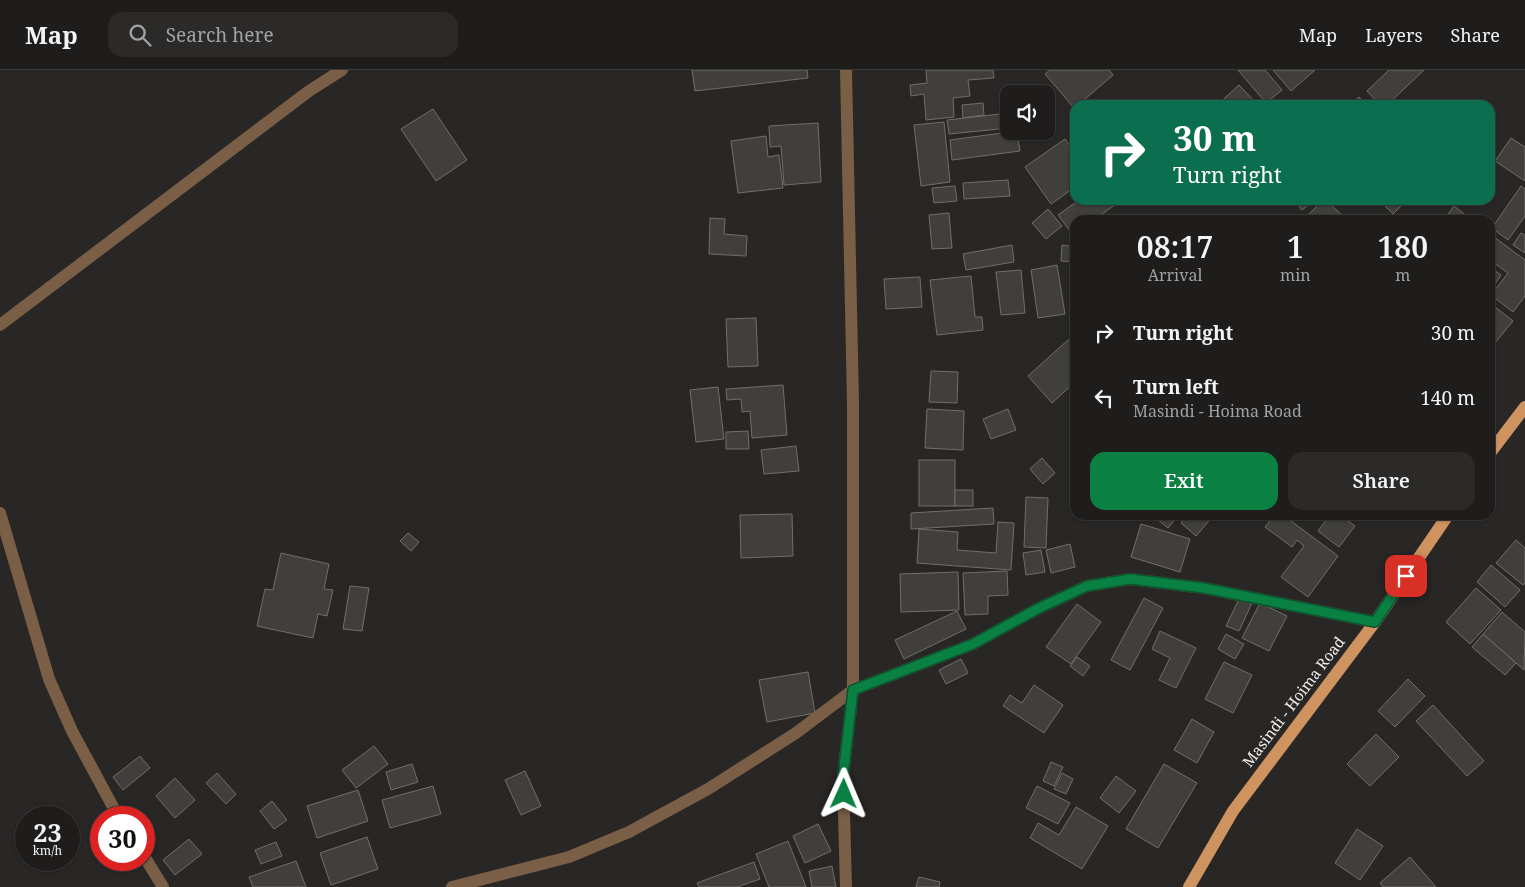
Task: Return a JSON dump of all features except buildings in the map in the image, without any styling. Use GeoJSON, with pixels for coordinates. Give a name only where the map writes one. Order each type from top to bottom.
{"type":"FeatureCollection","features":[{"type":"Feature","properties":{"kind":"main road"},"geometry":{"type":"LineString","coordinates":[[1495,446],[1525,407]]}},
{"type":"Feature","properties":{"kind":"main road","name":"Masindi - Hoima Road"},"geometry":{"type":"LineString","coordinates":[[1189,887],[1233,811],[1375,622],[1445,520]]}},
{"type":"Feature","properties":{"kind":"street"},"geometry":{"type":"LineString","coordinates":[[0,325],[309,91],[342,70]]}},
{"type":"Feature","properties":{"kind":"street"},"geometry":{"type":"LineString","coordinates":[[846,70],[854,403],[853,690],[843,776],[846,887]]}},
{"type":"Feature","properties":{"kind":"street"},"geometry":{"type":"LineString","coordinates":[[0,513],[50,679],[72,731],[113,806]]}},
{"type":"Feature","properties":{"kind":"street"},"geometry":{"type":"LineString","coordinates":[[452,887],[569,857],[629,832],[708,789],[796,734],[853,690],[973,644],[1039,608],[1087,586],[1130,579],[1204,588],[1375,622]]}},
{"type":"Feature","properties":{"kind":"street"},"geometry":{"type":"LineString","coordinates":[[153,871],[163,887]]}},
{"type":"Feature","properties":{"kind":"route"},"geometry":{"type":"LineString","coordinates":[[844,794],[843,776],[853,690],[973,644],[1039,608],[1087,586],[1130,579],[1204,588],[1375,622],[1406,576]]}}]}
